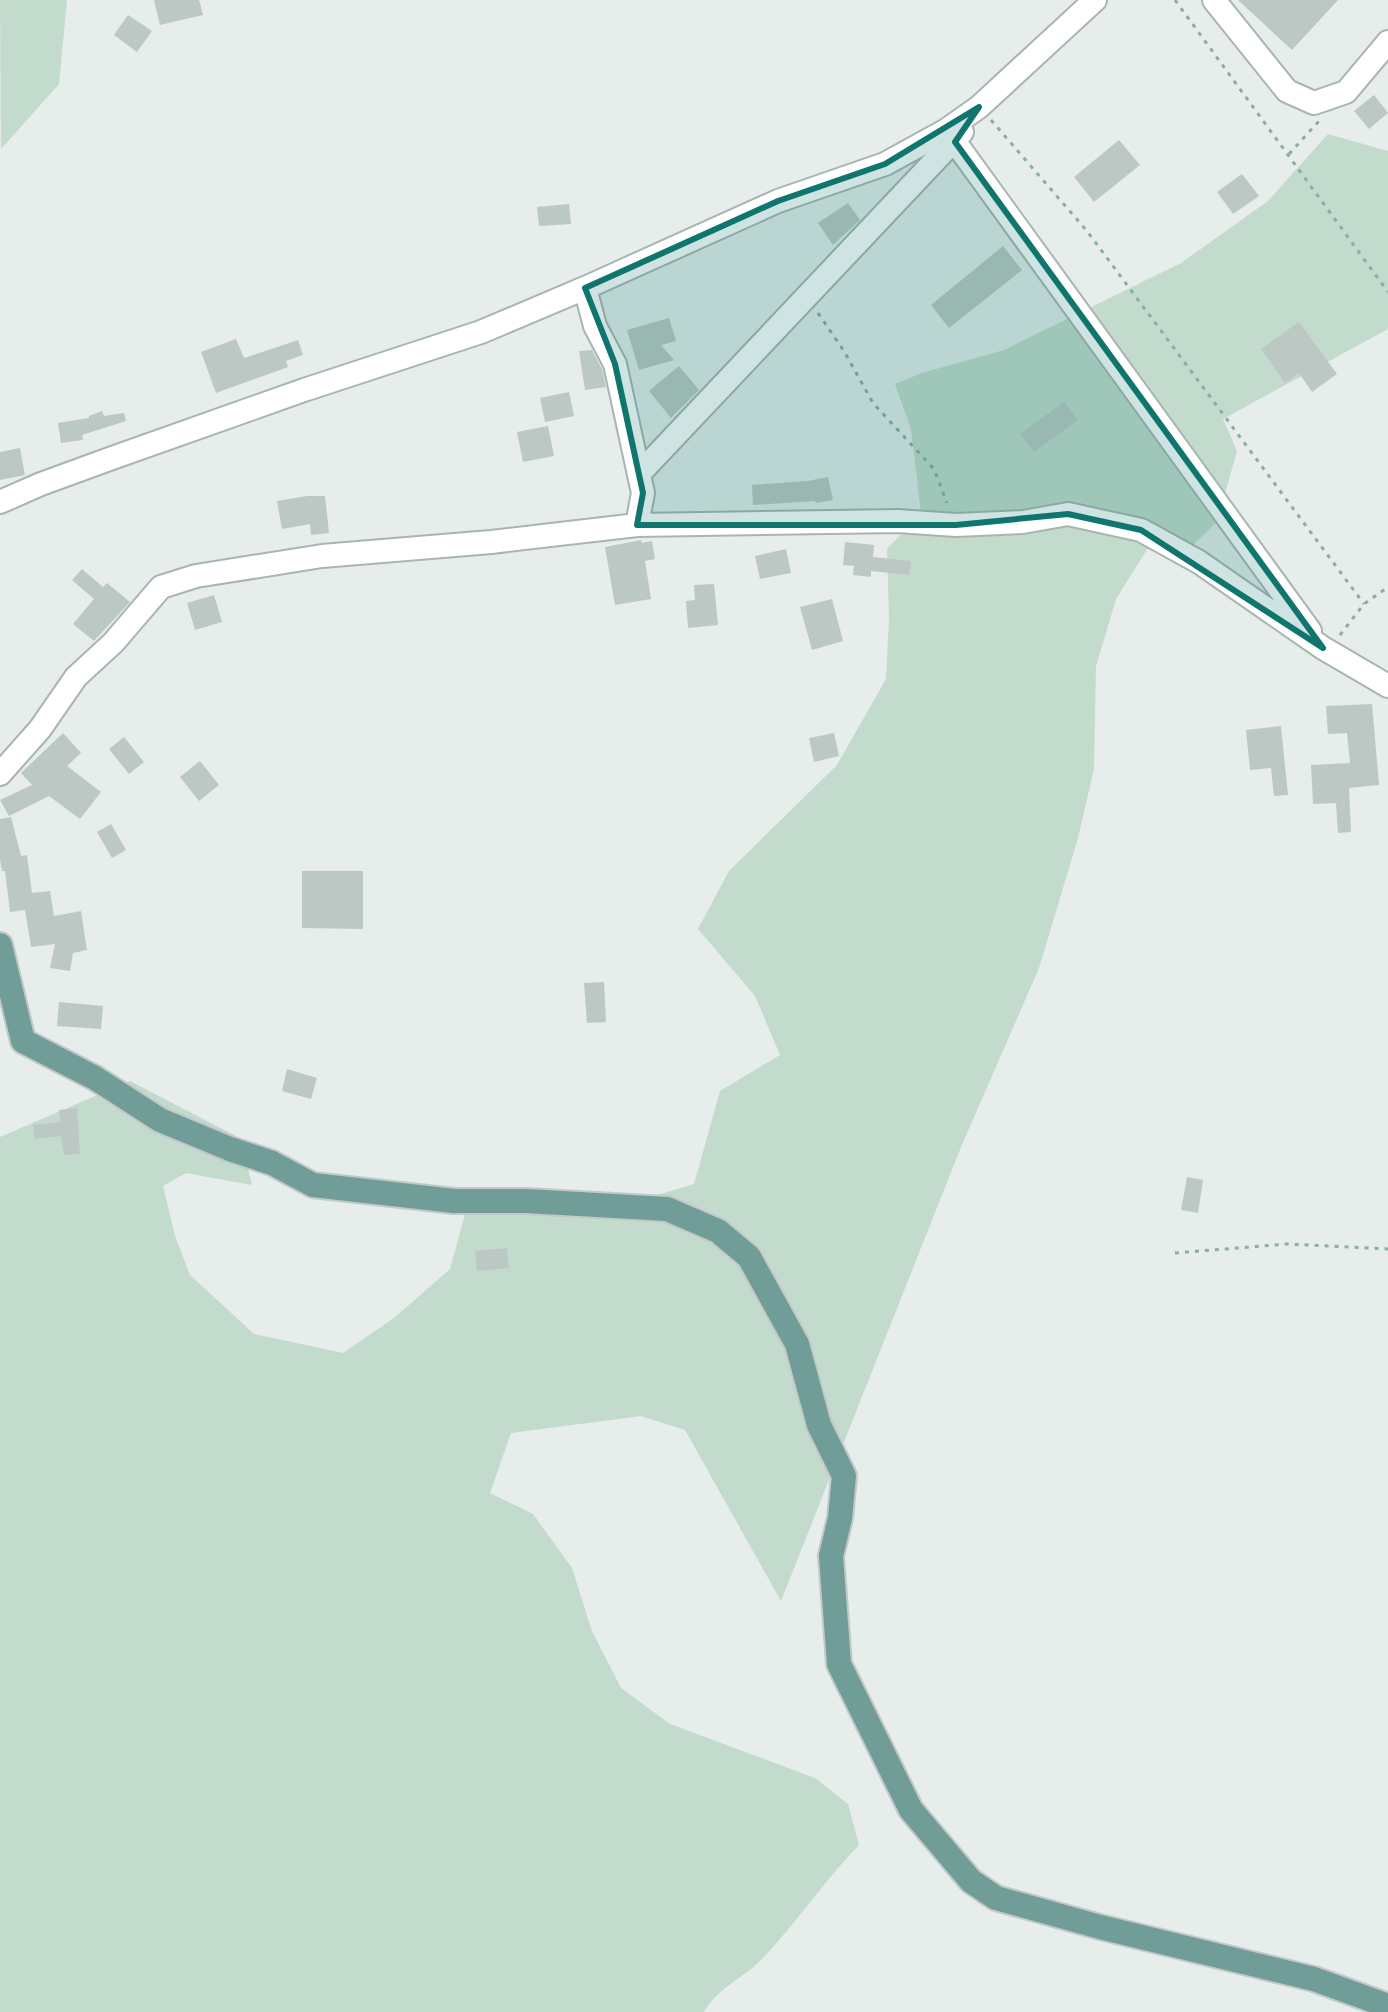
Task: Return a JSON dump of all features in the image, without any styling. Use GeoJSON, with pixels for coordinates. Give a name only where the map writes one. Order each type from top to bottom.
{"type":"FeatureCollection","features":[{"type":"Feature","properties":{"kind":"main road"},"geometry":{"type":"LineString","coordinates":[[0,945],[12,1044],[95,1078],[160,1120],[272,1163],[313,1185],[454,1201],[526,1201],[667,1209],[718,1231],[749,1257],[797,1344],[819,1425],[844,1476],[840,1518],[831,1556],[839,1664],[911,1810],[971,1881],[996,1898],[1100,1927],[1314,1979],[1388,2006]]}},
{"type":"Feature","properties":{"kind":"street"},"geometry":{"type":"LineString","coordinates":[[0,502],[41,484],[304,390],[481,332],[778,201],[885,164],[945,131],[979,107],[1095,0]]}},
{"type":"Feature","properties":{"kind":"street"},"geometry":{"type":"LineString","coordinates":[[1214,0],[1287,91],[1314,103],[1346,92],[1388,42]]}},
{"type":"Feature","properties":{"kind":"street"},"geometry":{"type":"LineString","coordinates":[[639,474],[955,142],[979,107]]}},
{"type":"Feature","properties":{"kind":"street"},"geometry":{"type":"LineString","coordinates":[[955,142],[1323,648]]}},
{"type":"Feature","properties":{"kind":"street"},"geometry":{"type":"LineString","coordinates":[[585,288],[595,326],[615,364],[643,493],[637,525]]}},
{"type":"Feature","properties":{"kind":"street"},"geometry":{"type":"LineString","coordinates":[[0,774],[40,729],[76,677],[113,643],[161,587],[196,576],[322,556],[637,525],[898,521],[956,525],[1023,522],[1068,514],[1141,530],[1238,587],[1323,648],[1388,686]]}},
{"type":"Feature","properties":{"kind":"path"},"geometry":{"type":"LineString","coordinates":[[1175,0],[1388,292]]}},
{"type":"Feature","properties":{"kind":"path"},"geometry":{"type":"LineString","coordinates":[[979,107],[1087,231],[1364,604]]}},
{"type":"Feature","properties":{"kind":"path"},"geometry":{"type":"LineString","coordinates":[[806,296],[844,351],[873,403],[934,469],[956,525]]}},
{"type":"Feature","properties":{"kind":"path"},"geometry":{"type":"LineString","coordinates":[[1323,648],[1340,635],[1364,604],[1388,587]]}},
{"type":"Feature","properties":{"kind":"path"},"geometry":{"type":"LineString","coordinates":[[1175,1253],[1287,1244],[1388,1249]]}},
{"type":"Feature","properties":{"kind":"highlighted area"},"geometry":{"type":"Polygon","coordinates":[[[979,107],[955,142],[1323,648],[1141,530],[1068,514],[956,525],[637,525],[643,493],[615,364],[585,288],[778,201],[885,164],[979,107]]]}},
{"type":"Feature","properties":{"kind":"green space"},"geometry":{"type":"Polygon","coordinates":[[[0,0],[67,0],[59,84],[1,149],[0,0]]]}},
{"type":"Feature","properties":{"kind":"green space"},"geometry":{"type":"Polygon","coordinates":[[[1328,134],[1388,151],[1388,329],[1223,419],[1237,451],[1217,522],[1192,546],[1153,540],[1116,599],[1096,666],[1094,769],[1078,838],[1039,968],[961,1147],[781,1601],[685,1430],[641,1416],[511,1433],[490,1493],[533,1514],[572,1568],[592,1631],[621,1688],[670,1724],[815,1778],[848,1804],[859,1845],[763,1958],[724,1989],[704,2012],[0,2012],[0,1137],[130,1081],[234,1135],[252,1185],[186,1173],[163,1186],[175,1236],[190,1275],[254,1334],[343,1353],[394,1318],[450,1269],[467,1207],[590,1215],[694,1184],[720,1091],[780,1055],[755,996],[698,929],[729,871],[837,765],[886,679],[889,619],[887,549],[921,513],[911,429],[895,384],[922,373],[1004,350],[1181,263],[1268,201],[1328,134]]]}},
{"type":"Feature","properties":{"kind":"building"},"geometry":{"type":"Polygon","coordinates":[[[154,0],[199,0],[203,15],[160,25],[154,0]]]}},
{"type":"Feature","properties":{"kind":"building"},"geometry":{"type":"Polygon","coordinates":[[[1238,0],[1338,0],[1292,50],[1238,0]]]}},
{"type":"Feature","properties":{"kind":"building"},"geometry":{"type":"Polygon","coordinates":[[[128,15],[152,31],[137,52],[114,35],[128,15]]]}},
{"type":"Feature","properties":{"kind":"building"},"geometry":{"type":"Polygon","coordinates":[[[1374,95],[1388,113],[1369,129],[1354,111],[1374,95]]]}},
{"type":"Feature","properties":{"kind":"building"},"geometry":{"type":"Polygon","coordinates":[[[1119,140],[1140,165],[1094,202],[1074,177],[1119,140]]]}},
{"type":"Feature","properties":{"kind":"building"},"geometry":{"type":"Polygon","coordinates":[[[1242,174],[1259,196],[1233,214],[1217,192],[1242,174]]]}},
{"type":"Feature","properties":{"kind":"building"},"geometry":{"type":"Polygon","coordinates":[[[848,203],[860,220],[833,245],[818,223],[848,203]]]}},
{"type":"Feature","properties":{"kind":"building"},"geometry":{"type":"Polygon","coordinates":[[[569,204],[571,224],[539,226],[537,207],[569,204]]]}},
{"type":"Feature","properties":{"kind":"building"},"geometry":{"type":"Polygon","coordinates":[[[1003,246],[1022,270],[949,328],[931,305],[1003,246]]]}},
{"type":"Feature","properties":{"kind":"building"},"geometry":{"type":"Polygon","coordinates":[[[669,318],[676,341],[661,345],[674,360],[639,370],[627,330],[669,318]]]}},
{"type":"Feature","properties":{"kind":"building"},"geometry":{"type":"Polygon","coordinates":[[[1299,322],[1337,374],[1312,392],[1299,373],[1285,383],[1261,349],[1299,322]]]}},
{"type":"Feature","properties":{"kind":"building"},"geometry":{"type":"Polygon","coordinates":[[[236,339],[244,358],[298,340],[303,355],[286,361],[288,367],[216,393],[201,352],[236,339]]]}},
{"type":"Feature","properties":{"kind":"building"},"geometry":{"type":"Polygon","coordinates":[[[592,350],[602,369],[606,387],[585,390],[579,351],[592,350]]]}},
{"type":"Feature","properties":{"kind":"building"},"geometry":{"type":"Polygon","coordinates":[[[679,366],[699,390],[671,418],[649,391],[679,366]]]}},
{"type":"Feature","properties":{"kind":"building"},"geometry":{"type":"Polygon","coordinates":[[[569,392],[574,416],[545,422],[540,398],[569,392]]]}},
{"type":"Feature","properties":{"kind":"building"},"geometry":{"type":"Polygon","coordinates":[[[1064,402],[1078,420],[1034,452],[1020,434],[1064,402]]]}},
{"type":"Feature","properties":{"kind":"building"},"geometry":{"type":"Polygon","coordinates":[[[102,411],[104,416],[124,413],[126,421],[82,435],[83,440],[61,443],[58,423],[89,418],[102,411]]]}},
{"type":"Feature","properties":{"kind":"building"},"geometry":{"type":"Polygon","coordinates":[[[548,426],[554,456],[523,462],[517,432],[548,426]]]}},
{"type":"Feature","properties":{"kind":"building"},"geometry":{"type":"Polygon","coordinates":[[[20,448],[25,475],[0,480],[0,452],[20,448]]]}},
{"type":"Feature","properties":{"kind":"building"},"geometry":{"type":"Polygon","coordinates":[[[828,477],[833,500],[753,505],[752,485],[828,477]]]}},
{"type":"Feature","properties":{"kind":"building"},"geometry":{"type":"Polygon","coordinates":[[[325,496],[329,533],[311,535],[310,524],[282,529],[277,501],[325,496]]]}},
{"type":"Feature","properties":{"kind":"building"},"geometry":{"type":"Polygon","coordinates":[[[641,540],[642,543],[652,541],[655,559],[645,561],[651,599],[615,605],[605,547],[641,540]]]}},
{"type":"Feature","properties":{"kind":"building"},"geometry":{"type":"Polygon","coordinates":[[[845,542],[874,545],[873,557],[911,561],[909,575],[871,571],[871,577],[853,575],[854,566],[843,565],[845,542]]]}},
{"type":"Feature","properties":{"kind":"building"},"geometry":{"type":"Polygon","coordinates":[[[786,549],[791,573],[760,579],[755,556],[786,549]]]}},
{"type":"Feature","properties":{"kind":"building"},"geometry":{"type":"Polygon","coordinates":[[[82,569],[103,587],[107,583],[130,602],[94,641],[73,624],[94,599],[72,580],[82,569]]]}},
{"type":"Feature","properties":{"kind":"building"},"geometry":{"type":"Polygon","coordinates":[[[714,584],[718,625],[688,628],[686,601],[695,600],[694,585],[714,584]]]}},
{"type":"Feature","properties":{"kind":"building"},"geometry":{"type":"Polygon","coordinates":[[[214,595],[222,622],[195,630],[187,603],[214,595]]]}},
{"type":"Feature","properties":{"kind":"building"},"geometry":{"type":"Polygon","coordinates":[[[832,599],[843,641],[812,650],[800,607],[832,599]]]}},
{"type":"Feature","properties":{"kind":"building"},"geometry":{"type":"Polygon","coordinates":[[[1372,704],[1379,785],[1349,788],[1351,832],[1338,833],[1336,803],[1313,804],[1311,765],[1350,763],[1347,733],[1328,734],[1326,706],[1372,704]]]}},
{"type":"Feature","properties":{"kind":"building"},"geometry":{"type":"Polygon","coordinates":[[[1281,726],[1288,795],[1274,796],[1271,768],[1250,770],[1246,730],[1281,726]]]}},
{"type":"Feature","properties":{"kind":"building"},"geometry":{"type":"Polygon","coordinates":[[[63,733],[81,753],[67,766],[101,792],[80,819],[49,796],[9,816],[0,800],[32,785],[21,773],[63,733]]]}},
{"type":"Feature","properties":{"kind":"building"},"geometry":{"type":"Polygon","coordinates":[[[834,733],[839,756],[814,762],[809,738],[834,733]]]}},
{"type":"Feature","properties":{"kind":"building"},"geometry":{"type":"Polygon","coordinates":[[[124,737],[144,762],[129,774],[109,749],[124,737]]]}},
{"type":"Feature","properties":{"kind":"building"},"geometry":{"type":"Polygon","coordinates":[[[200,761],[219,785],[199,801],[180,777],[200,761]]]}},
{"type":"Feature","properties":{"kind":"building"},"geometry":{"type":"Polygon","coordinates":[[[11,817],[21,856],[27,855],[32,893],[50,891],[54,916],[81,911],[87,950],[73,953],[70,971],[50,968],[55,944],[31,947],[25,910],[10,912],[5,871],[2,871],[0,860],[0,819],[11,817]]]}},
{"type":"Feature","properties":{"kind":"building"},"geometry":{"type":"Polygon","coordinates":[[[111,824],[126,850],[112,858],[97,832],[111,824]]]}},
{"type":"Feature","properties":{"kind":"building"},"geometry":{"type":"Polygon","coordinates":[[[302,871],[363,871],[363,929],[302,928],[302,871]]]}},
{"type":"Feature","properties":{"kind":"building"},"geometry":{"type":"Polygon","coordinates":[[[604,982],[606,1022],[587,1023],[584,983],[604,982]]]}},
{"type":"Feature","properties":{"kind":"building"},"geometry":{"type":"Polygon","coordinates":[[[59,1002],[103,1006],[101,1029],[57,1026],[59,1002]]]}},
{"type":"Feature","properties":{"kind":"building"},"geometry":{"type":"Polygon","coordinates":[[[287,1069],[317,1078],[311,1099],[282,1091],[287,1069]]]}},
{"type":"Feature","properties":{"kind":"building"},"geometry":{"type":"Polygon","coordinates":[[[77,1108],[80,1154],[64,1155],[61,1136],[35,1139],[33,1125],[60,1122],[59,1110],[77,1108]]]}},
{"type":"Feature","properties":{"kind":"building"},"geometry":{"type":"Polygon","coordinates":[[[1187,1177],[1203,1180],[1198,1213],[1181,1210],[1187,1177]]]}},
{"type":"Feature","properties":{"kind":"building"},"geometry":{"type":"Polygon","coordinates":[[[507,1248],[509,1268],[477,1271],[475,1251],[507,1248]]]}}]}
